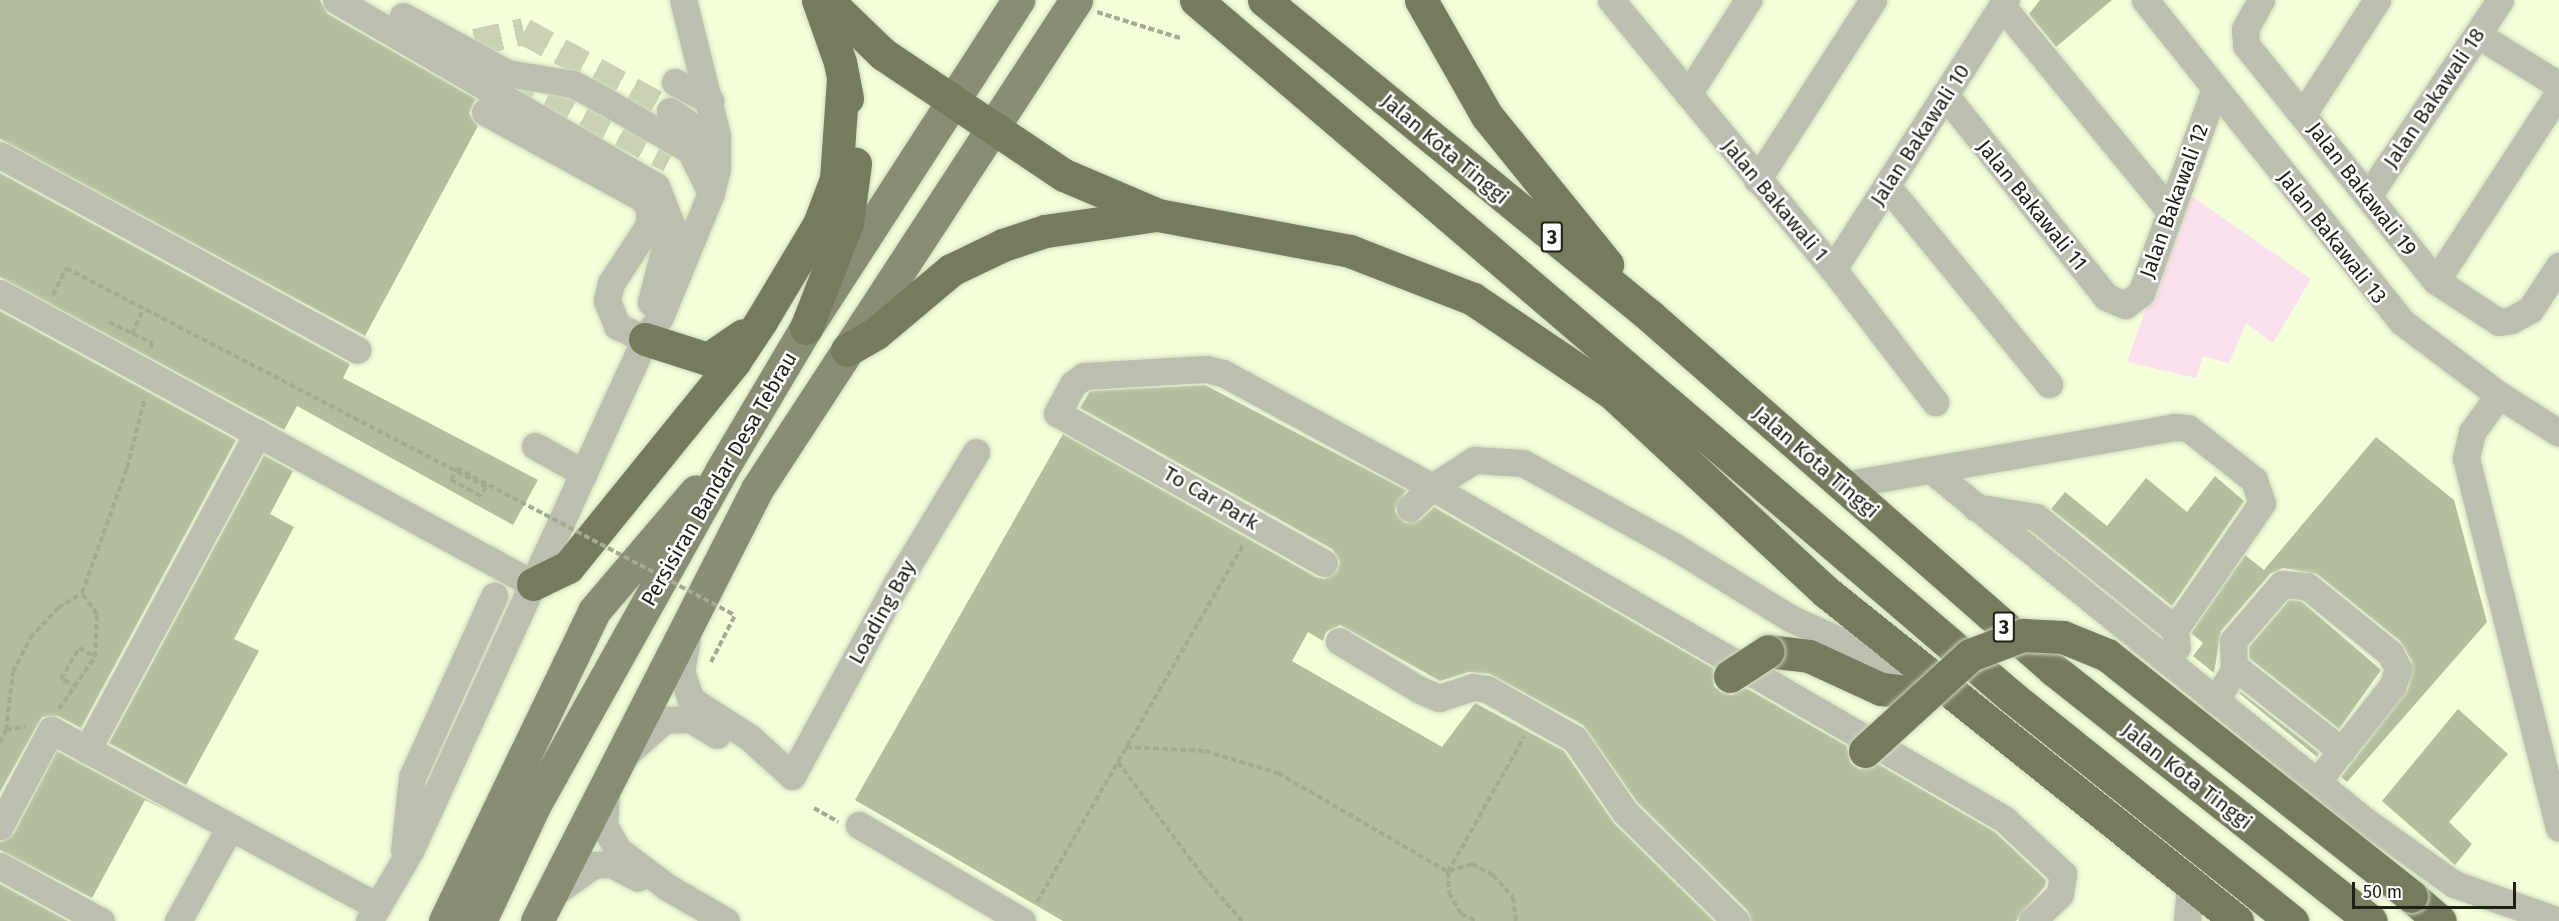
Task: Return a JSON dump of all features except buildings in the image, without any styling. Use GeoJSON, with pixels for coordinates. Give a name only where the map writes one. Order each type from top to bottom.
{"type":"FeatureCollection","features":[{"type":"Feature","properties":{"kind":"highway"},"geometry":{"type":"LineString","coordinates":[[806,327],[847,223],[854,188],[855,140],[843,78],[818,0]]}},
{"type":"Feature","properties":{"kind":"highway"},"geometry":{"type":"LineString","coordinates":[[826,0],[883,54],[1064,175],[1158,215],[1350,251],[1473,299],[1612,393],[1934,691],[2237,921]]}},
{"type":"Feature","properties":{"kind":"highway","name":"3"},"geometry":{"type":"LineString","coordinates":[[1196,0],[2012,697],[2292,921]]}},
{"type":"Feature","properties":{"kind":"highway","name":"Jalan Kota Tinggi"},"geometry":{"type":"LineString","coordinates":[[1263,0],[1650,316],[2054,670],[2371,921]]}},
{"type":"Feature","properties":{"kind":"highway"},"geometry":{"type":"LineString","coordinates":[[1421,0],[1487,116],[1650,316]]}},
{"type":"Feature","properties":{"kind":"highway"},"geometry":{"type":"LineString","coordinates":[[533,584],[568,567],[734,362],[761,321],[819,224],[836,179],[843,78]]}},
{"type":"Feature","properties":{"kind":"highway"},"geometry":{"type":"LineString","coordinates":[[847,350],[876,333],[951,270],[1003,245],[1045,231],[1158,215]]}},
{"type":"Feature","properties":{"kind":"highway"},"geometry":{"type":"LineString","coordinates":[[645,339],[708,359],[761,321]]}},
{"type":"Feature","properties":{"kind":"highway"},"geometry":{"type":"LineString","coordinates":[[1769,536],[1838,578],[1960,672],[2012,697]]}},
{"type":"Feature","properties":{"kind":"highway"},"geometry":{"type":"LineString","coordinates":[[1865,751],[1934,691],[1970,655],[1992,643],[2042,634],[2081,642],[2107,655],[2411,896],[2439,921]]}},
{"type":"Feature","properties":{"kind":"highway"},"geometry":{"type":"LineString","coordinates":[[1730,676],[1768,651],[1789,650],[1881,689],[1934,691]]}},
{"type":"Feature","properties":{"kind":"main road","name":"Persisiran Bandar Desa Tebrau"},"geometry":{"type":"LineString","coordinates":[[480,921],[534,806],[721,471],[806,327],[955,102],[1018,0]]}},
{"type":"Feature","properties":{"kind":"main road","name":"Persisiran Bandar Desa Tebrau"},"geometry":{"type":"LineString","coordinates":[[542,910],[691,614],[757,489],[994,129],[1083,5]]}},
{"type":"Feature","properties":{"kind":"main road"},"geometry":{"type":"LineString","coordinates":[[446,921],[594,611],[685,500],[721,471]]}},
{"type":"Feature","properties":{"kind":"street"},"geometry":{"type":"LineString","coordinates":[[336,0],[656,186],[671,224],[651,301],[645,339]]}},
{"type":"Feature","properties":{"kind":"street"},"geometry":{"type":"LineString","coordinates":[[373,0],[507,73],[573,84],[632,116],[690,150],[711,193]]}},
{"type":"Feature","properties":{"kind":"street"},"geometry":{"type":"LineString","coordinates":[[191,787],[378,906],[403,863],[645,339],[660,317],[711,193],[718,159],[710,101],[683,0]]}},
{"type":"Feature","properties":{"kind":"street","name":"Jalan Bakawali 1"},"geometry":{"type":"LineString","coordinates":[[1611,0],[1757,180],[1833,269],[1935,402]]}},
{"type":"Feature","properties":{"kind":"street"},"geometry":{"type":"LineString","coordinates":[[1688,94],[1748,0]]}},
{"type":"Feature","properties":{"kind":"street"},"geometry":{"type":"LineString","coordinates":[[1757,180],[1873,0]]}},
{"type":"Feature","properties":{"kind":"street","name":"Jalan Bakawali 13"},"geometry":{"type":"LineString","coordinates":[[2145,0],[2386,306],[2422,339],[2499,395],[2559,433]]}},
{"type":"Feature","properties":{"kind":"street","name":"Jalan Bakawali 19"},"geometry":{"type":"LineString","coordinates":[[2261,0],[2244,38],[2250,52],[2436,281],[2499,322],[2530,310],[2559,266]]}},
{"type":"Feature","properties":{"kind":"street"},"geometry":{"type":"LineString","coordinates":[[2302,114],[2377,0]]}},
{"type":"Feature","properties":{"kind":"street","name":"Jalan Bakawali 18"},"geometry":{"type":"LineString","coordinates":[[2368,196],[2500,0]]}},
{"type":"Feature","properties":{"kind":"street"},"geometry":{"type":"LineString","coordinates":[[2004,3],[2170,211]]}},
{"type":"Feature","properties":{"kind":"street","name":"Jalan Bakawali 10"},"geometry":{"type":"LineString","coordinates":[[1833,269],[2004,3]]}},
{"type":"Feature","properties":{"kind":"street"},"geometry":{"type":"LineString","coordinates":[[2478,35],[2559,85]]}},
{"type":"Feature","properties":{"kind":"street"},"geometry":{"type":"LineString","coordinates":[[675,82],[710,101]]}},
{"type":"Feature","properties":{"kind":"street","name":"Jalan Bakawali 12"},"geometry":{"type":"LineString","coordinates":[[2125,305],[2141,293],[2215,89]]}},
{"type":"Feature","properties":{"kind":"street"},"geometry":{"type":"LineString","coordinates":[[2436,281],[2559,92]]}},
{"type":"Feature","properties":{"kind":"street","name":"Jalan Bakawali 11"},"geometry":{"type":"LineString","coordinates":[[1944,95],[2106,297],[2125,305]]}},
{"type":"Feature","properties":{"kind":"street"},"geometry":{"type":"LineString","coordinates":[[670,111],[700,132],[718,159]]}},
{"type":"Feature","properties":{"kind":"street"},"geometry":{"type":"LineString","coordinates":[[485,112],[624,188],[648,207],[649,225],[611,283],[607,301],[617,326],[645,339]]}},
{"type":"Feature","properties":{"kind":"street"},"geometry":{"type":"LineString","coordinates":[[519,150],[615,201]]}},
{"type":"Feature","properties":{"kind":"street"},"geometry":{"type":"LineString","coordinates":[[0,155],[357,350]]}},
{"type":"Feature","properties":{"kind":"street"},"geometry":{"type":"LineString","coordinates":[[651,301],[693,196],[681,167],[670,159]]}},
{"type":"Feature","properties":{"kind":"street"},"geometry":{"type":"LineString","coordinates":[[1887,186],[2049,384]]}},
{"type":"Feature","properties":{"kind":"street"},"geometry":{"type":"LineString","coordinates":[[0,293],[533,584]]}},
{"type":"Feature","properties":{"kind":"street","name":"To Car Park"},"geometry":{"type":"LineString","coordinates":[[1324,563],[1058,413],[1073,384],[1084,376],[1206,369],[1222,373],[1441,481]]}},
{"type":"Feature","properties":{"kind":"street"},"geometry":{"type":"LineString","coordinates":[[2499,395],[2472,432],[2466,458],[2559,827]]}},
{"type":"Feature","properties":{"kind":"street"},"geometry":{"type":"LineString","coordinates":[[1843,485],[2174,427],[2192,431],[2254,480],[2262,503],[2175,629],[2180,672]]}},
{"type":"Feature","properties":{"kind":"street"},"geometry":{"type":"LineString","coordinates":[[87,750],[258,434]]}},
{"type":"Feature","properties":{"kind":"street"},"geometry":{"type":"LineString","coordinates":[[535,446],[584,473]]}},
{"type":"Feature","properties":{"kind":"street","name":"Loading Bay"},"geometry":{"type":"LineString","coordinates":[[792,776],[897,583],[976,452]]}},
{"type":"Feature","properties":{"kind":"street"},"geometry":{"type":"LineString","coordinates":[[1410,508],[1441,481],[1488,458],[1522,463],[1675,547],[1790,618],[1934,691]]}},
{"type":"Feature","properties":{"kind":"street"},"geometry":{"type":"LineString","coordinates":[[1931,470],[2317,782],[2454,884],[2559,921]]}},
{"type":"Feature","properties":{"kind":"street"},"geometry":{"type":"LineString","coordinates":[[1441,481],[2004,819],[2063,874],[2060,894],[2032,921]]}},
{"type":"Feature","properties":{"kind":"street"},"geometry":{"type":"LineString","coordinates":[[1974,507],[2036,517],[2175,629]]}},
{"type":"Feature","properties":{"kind":"street"},"geometry":{"type":"LineString","coordinates":[[2215,701],[2235,667],[2231,644],[2276,589],[2291,581],[2307,586],[2390,653],[2398,668],[2393,685],[2317,782]]}},
{"type":"Feature","properties":{"kind":"street"},"geometry":{"type":"LineString","coordinates":[[403,863],[412,777],[494,596]]}},
{"type":"Feature","properties":{"kind":"street"},"geometry":{"type":"LineString","coordinates":[[691,614],[681,671],[691,700],[749,737],[792,776]]}},
{"type":"Feature","properties":{"kind":"street"},"geometry":{"type":"LineString","coordinates":[[1339,642],[1420,690],[1439,698],[1473,687],[1487,689],[1575,739],[1625,812],[1736,921]]}},
{"type":"Feature","properties":{"kind":"street"},"geometry":{"type":"LineString","coordinates":[[2235,667],[2342,751]]}},
{"type":"Feature","properties":{"kind":"street"},"geometry":{"type":"LineString","coordinates":[[726,921],[667,887],[618,850],[607,834],[602,813],[611,771],[664,720],[682,718],[792,776]]}},
{"type":"Feature","properties":{"kind":"street"},"geometry":{"type":"LineString","coordinates":[[0,826],[51,730],[230,827],[270,839]]}},
{"type":"Feature","properties":{"kind":"street"},"geometry":{"type":"LineString","coordinates":[[859,825],[1027,916]]}},
{"type":"Feature","properties":{"kind":"street"},"geometry":{"type":"LineString","coordinates":[[186,918],[230,827]]}},
{"type":"Feature","properties":{"kind":"street"},"geometry":{"type":"LineString","coordinates":[[542,910],[583,869],[602,863],[667,887]]}},
{"type":"Feature","properties":{"kind":"street"},"geometry":{"type":"LineString","coordinates":[[0,866],[101,921]]}},
{"type":"Feature","properties":{"kind":"street"},"geometry":{"type":"LineString","coordinates":[[2187,921],[2190,884]]}},
{"type":"Feature","properties":{"kind":"path"},"geometry":{"type":"LineString","coordinates":[[1083,5],[1180,38]]}},
{"type":"Feature","properties":{"kind":"path"},"geometry":{"type":"LineString","coordinates":[[54,295],[66,268],[145,310],[486,487],[481,496],[451,480],[457,468],[735,615],[711,662]]}},
{"type":"Feature","properties":{"kind":"path"},"geometry":{"type":"LineString","coordinates":[[44,290],[63,300]]}},
{"type":"Feature","properties":{"kind":"path"},"geometry":{"type":"LineString","coordinates":[[132,334],[145,310]]}},
{"type":"Feature","properties":{"kind":"path"},"geometry":{"type":"LineString","coordinates":[[103,319],[152,343],[150,354]]}},
{"type":"Feature","properties":{"kind":"path"},"geometry":{"type":"LineString","coordinates":[[0,743],[6,730],[13,672],[30,638],[58,608],[82,593],[127,468],[146,386]]}},
{"type":"Feature","properties":{"kind":"path"},"geometry":{"type":"LineString","coordinates":[[1027,916],[1256,524]]}},
{"type":"Feature","properties":{"kind":"path"},"geometry":{"type":"LineString","coordinates":[[55,712],[77,688],[95,657],[97,614],[82,593]]}},
{"type":"Feature","properties":{"kind":"path"},"geometry":{"type":"LineString","coordinates":[[77,688],[61,679],[79,648],[95,657]]}},
{"type":"Feature","properties":{"kind":"path"},"geometry":{"type":"LineString","coordinates":[[1478,921],[1457,907],[1449,893],[1448,872],[1535,717]]}},
{"type":"Feature","properties":{"kind":"path"},"geometry":{"type":"LineString","coordinates":[[6,730],[38,723]]}},
{"type":"Feature","properties":{"kind":"path"},"geometry":{"type":"LineString","coordinates":[[1126,747],[1205,752],[1278,774],[1448,872],[1472,864],[1493,875],[1513,897],[1516,921]]}},
{"type":"Feature","properties":{"kind":"path"},"geometry":{"type":"LineString","coordinates":[[1118,762],[1203,876],[1242,921]]}},
{"type":"Feature","properties":{"kind":"shaded area"},"geometry":{"type":"Polygon","coordinates":[[[2187,193],[2311,279],[2273,343],[2246,323],[2229,363],[2203,356],[2196,378],[2127,362],[2187,193]]]}},
{"type":"Feature","properties":{"kind":"tunnel"},"geometry":{"type":"LineString","coordinates":[[475,42],[524,31],[670,111]]}},
{"type":"Feature","properties":{"kind":"tunnel"},"geometry":{"type":"LineString","coordinates":[[512,76],[670,159]]}}]}
